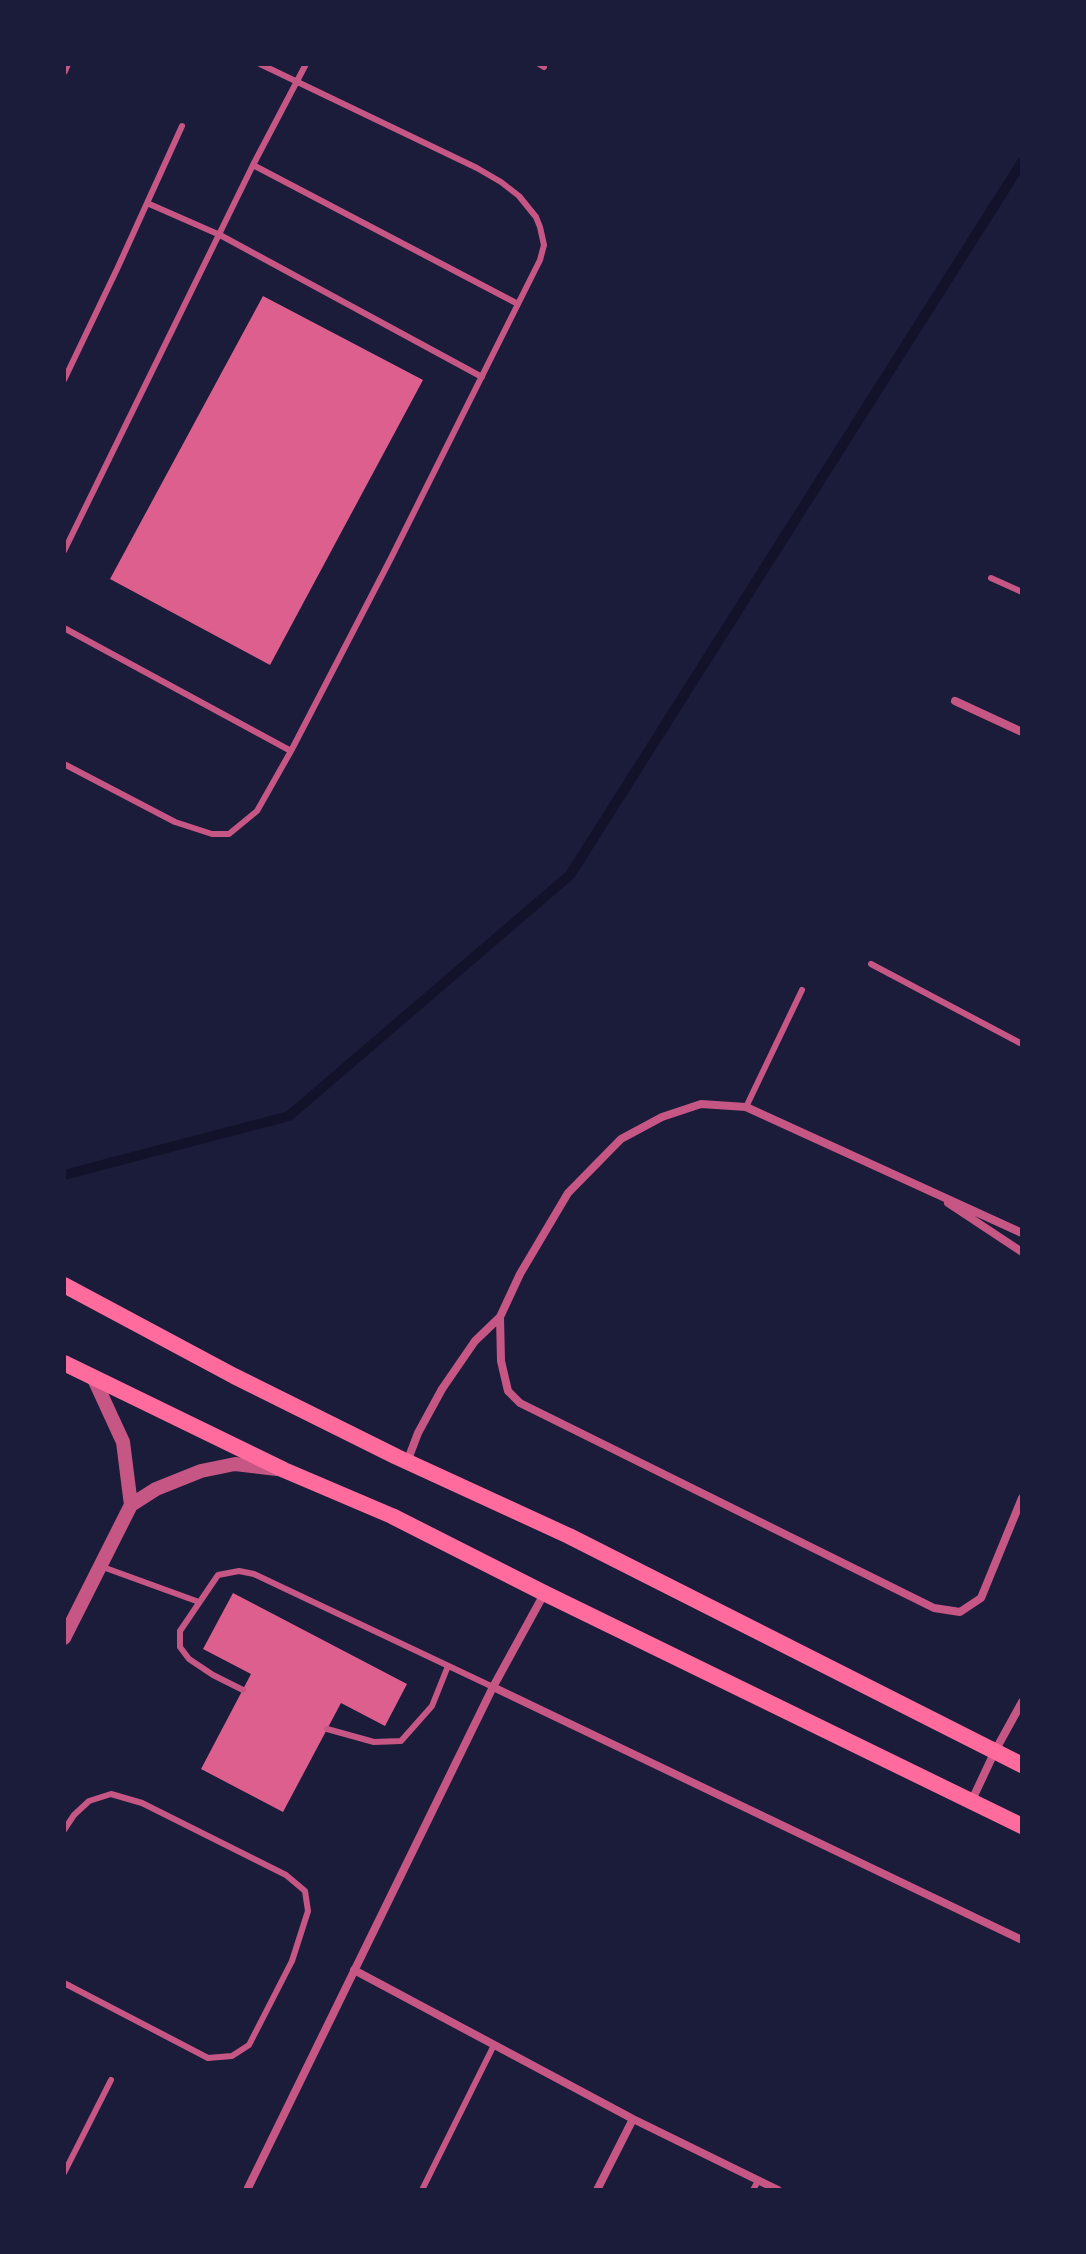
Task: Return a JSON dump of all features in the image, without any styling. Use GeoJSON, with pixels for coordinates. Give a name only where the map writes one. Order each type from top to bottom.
{"type":"FeatureCollection","features":[{"type":"Feature","properties":{"kind":"main road"},"geometry":{"type":"LineString","coordinates":[[64,1285],[234,1376],[407,1462],[569,1536],[1022,1765]]}},
{"type":"Feature","properties":{"kind":"main road"},"geometry":{"type":"LineString","coordinates":[[64,1363],[284,1470],[392,1516],[1022,1826]]}},
{"type":"Feature","properties":{"kind":"street"},"geometry":{"type":"LineString","coordinates":[[64,71],[67,64]]}},
{"type":"Feature","properties":{"kind":"street"},"geometry":{"type":"LineString","coordinates":[[955,701],[1022,732]]}},
{"type":"Feature","properties":{"kind":"street"},"geometry":{"type":"LineString","coordinates":[[407,1462],[418,1433],[442,1389],[475,1341],[500,1317],[520,1274],[568,1193],[621,1139],[662,1117],[701,1104],[746,1107],[1022,1233]]}},
{"type":"Feature","properties":{"kind":"street"},"geometry":{"type":"LineString","coordinates":[[928,1190],[1022,1252]]}},
{"type":"Feature","properties":{"kind":"street"},"geometry":{"type":"LineString","coordinates":[[500,1317],[501,1361],[508,1391],[520,1403],[934,1608],[960,1612],[981,1598],[1022,1498]]}},
{"type":"Feature","properties":{"kind":"street"},"geometry":{"type":"LineString","coordinates":[[94,1379],[123,1442],[131,1505]]}},
{"type":"Feature","properties":{"kind":"street"},"geometry":{"type":"LineString","coordinates":[[64,1638],[131,1505],[156,1489],[201,1471],[235,1464],[284,1470]]}},
{"type":"Feature","properties":{"kind":"street"},"geometry":{"type":"LineString","coordinates":[[247,2190],[493,1687],[544,1593]]}},
{"type":"Feature","properties":{"kind":"street"},"geometry":{"type":"LineString","coordinates":[[493,1687],[1022,1940]]}},
{"type":"Feature","properties":{"kind":"street"},"geometry":{"type":"LineString","coordinates":[[972,1800],[1022,1702]]}},
{"type":"Feature","properties":{"kind":"street"},"geometry":{"type":"LineString","coordinates":[[354,1970],[633,2119],[778,2190]]}},
{"type":"Feature","properties":{"kind":"street"},"geometry":{"type":"LineString","coordinates":[[597,2190],[633,2119]]}},
{"type":"Feature","properties":{"kind":"lane"},"geometry":{"type":"LineString","coordinates":[[64,764],[175,822],[212,834],[229,834],[257,811],[291,751],[540,260],[544,245],[536,217],[519,196],[501,182],[260,64]]}},
{"type":"Feature","properties":{"kind":"lane"},"geometry":{"type":"LineString","coordinates":[[64,551],[253,165],[306,64]]}},
{"type":"Feature","properties":{"kind":"lane"},"geometry":{"type":"LineString","coordinates":[[64,380],[182,126]]}},
{"type":"Feature","properties":{"kind":"lane"},"geometry":{"type":"LineString","coordinates":[[253,165],[518,304]]}},
{"type":"Feature","properties":{"kind":"lane"},"geometry":{"type":"LineString","coordinates":[[147,203],[220,235],[482,377]]}},
{"type":"Feature","properties":{"kind":"lane"},"geometry":{"type":"LineString","coordinates":[[991,578],[1022,592]]}},
{"type":"Feature","properties":{"kind":"lane"},"geometry":{"type":"LineString","coordinates":[[64,628],[291,751]]}},
{"type":"Feature","properties":{"kind":"lane"},"geometry":{"type":"LineString","coordinates":[[871,964],[1022,1044]]}},
{"type":"Feature","properties":{"kind":"lane"},"geometry":{"type":"LineString","coordinates":[[746,1107],[802,990]]}},
{"type":"Feature","properties":{"kind":"lane"},"geometry":{"type":"LineString","coordinates":[[100,1566],[199,1602]]}},
{"type":"Feature","properties":{"kind":"lane"},"geometry":{"type":"LineString","coordinates":[[243,1690],[189,1659],[180,1647],[180,1631],[218,1575],[239,1571],[254,1574],[493,1687]]}},
{"type":"Feature","properties":{"kind":"lane"},"geometry":{"type":"LineString","coordinates":[[327,1729],[374,1742],[401,1741],[432,1706],[448,1666]]}},
{"type":"Feature","properties":{"kind":"lane"},"geometry":{"type":"LineString","coordinates":[[64,1830],[89,1801],[111,1794],[142,1803],[286,1875],[305,1891],[308,1911],[292,1961],[249,2045],[232,2056],[208,2058],[64,1983]]}},
{"type":"Feature","properties":{"kind":"lane"},"geometry":{"type":"LineString","coordinates":[[422,2190],[494,2045]]}},
{"type":"Feature","properties":{"kind":"lane"},"geometry":{"type":"LineString","coordinates":[[64,2173],[111,2080]]}},
{"type":"Feature","properties":{"kind":"lane"},"geometry":{"type":"LineString","coordinates":[[753,2190],[758,2181]]}},
{"type":"Feature","properties":{"kind":"building"},"geometry":{"type":"Polygon","coordinates":[[[263,296],[423,380],[270,665],[110,579],[263,296]]]}},
{"type":"Feature","properties":{"kind":"building"},"geometry":{"type":"Polygon","coordinates":[[[233,1593],[407,1684],[385,1726],[341,1703],[283,1812],[201,1769],[251,1674],[203,1649],[233,1593]]]}},
{"type":"Feature","properties":{"kind":"waterway"},"geometry":{"type":"LineString","coordinates":[[64,1175],[289,1116],[570,875],[1022,162]]}}]}
